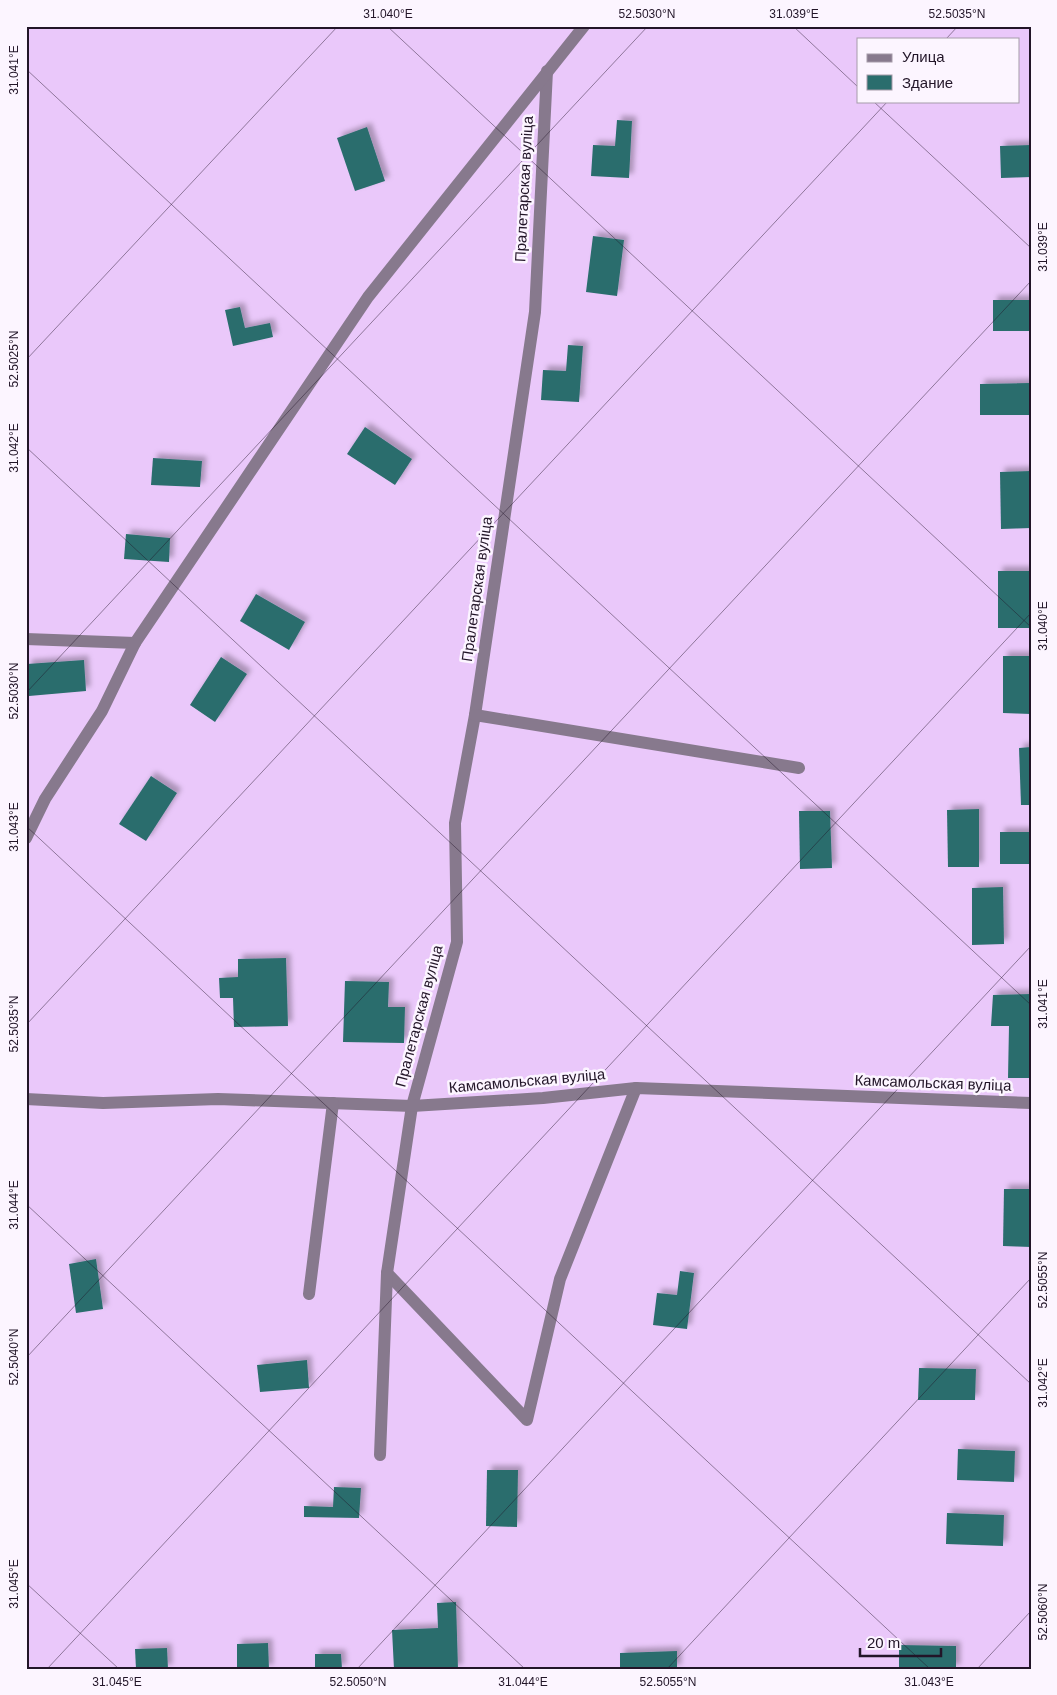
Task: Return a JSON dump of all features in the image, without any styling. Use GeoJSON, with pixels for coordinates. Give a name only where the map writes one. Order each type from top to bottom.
{"type":"FeatureCollection","features":[{"type":"Feature","properties":{"kind":"street","name":"Пралетарская вуліца"},"geometry":{"type":"LineString","coordinates":[[26,838],[45,799],[102,711],[135,643],[368,297],[584,26]]}},
{"type":"Feature","properties":{"kind":"street","name":"Пралетарская вуліца"},"geometry":{"type":"LineString","coordinates":[[380,1454],[387,1274],[412,1106],[457,942],[455,823],[476,714],[535,312],[547,71]]}},
{"type":"Feature","properties":{"kind":"street"},"geometry":{"type":"LineString","coordinates":[[26,639],[135,643]]}},
{"type":"Feature","properties":{"kind":"street"},"geometry":{"type":"LineString","coordinates":[[476,714],[799,768]]}},
{"type":"Feature","properties":{"kind":"street"},"geometry":{"type":"LineString","coordinates":[[387,1274],[527,1420],[560,1279],[636,1088]]}},
{"type":"Feature","properties":{"kind":"street","name":"Камсамольская вуліца"},"geometry":{"type":"LineString","coordinates":[[26,1099],[104,1104],[218,1099],[412,1106],[543,1098],[636,1088],[1031,1103]]}},
{"type":"Feature","properties":{"kind":"street"},"geometry":{"type":"LineString","coordinates":[[309,1294],[334,1103]]}},
{"type":"Feature","properties":{"kind":"building"},"geometry":{"type":"Polygon","coordinates":[[[617,120],[632,121],[629,178],[591,176],[593,145],[615,146],[617,120]]]}},
{"type":"Feature","properties":{"kind":"building"},"geometry":{"type":"Polygon","coordinates":[[[367,127],[385,181],[355,191],[337,138],[367,127]]]}},
{"type":"Feature","properties":{"kind":"building"},"geometry":{"type":"Polygon","coordinates":[[[1031,145],[1031,177],[1001,178],[1000,146],[1031,145]]]}},
{"type":"Feature","properties":{"kind":"building"},"geometry":{"type":"Polygon","coordinates":[[[593,236],[624,240],[617,296],[586,292],[593,236]]]}},
{"type":"Feature","properties":{"kind":"building"},"geometry":{"type":"Polygon","coordinates":[[[993,300],[1031,300],[1031,331],[993,331],[993,300]]]}},
{"type":"Feature","properties":{"kind":"building"},"geometry":{"type":"Polygon","coordinates":[[[240,307],[245,328],[270,323],[273,337],[233,346],[225,310],[240,307]]]}},
{"type":"Feature","properties":{"kind":"building"},"geometry":{"type":"Polygon","coordinates":[[[568,345],[583,346],[579,402],[541,400],[543,370],[566,371],[568,345]]]}},
{"type":"Feature","properties":{"kind":"building"},"geometry":{"type":"Polygon","coordinates":[[[1031,383],[1031,415],[980,415],[980,384],[1031,383]]]}},
{"type":"Feature","properties":{"kind":"building"},"geometry":{"type":"Polygon","coordinates":[[[365,427],[412,459],[395,485],[347,454],[365,427]]]}},
{"type":"Feature","properties":{"kind":"building"},"geometry":{"type":"Polygon","coordinates":[[[153,458],[202,461],[200,487],[151,485],[153,458]]]}},
{"type":"Feature","properties":{"kind":"building"},"geometry":{"type":"Polygon","coordinates":[[[1031,471],[1031,528],[1001,529],[1000,472],[1031,471]]]}},
{"type":"Feature","properties":{"kind":"building"},"geometry":{"type":"Polygon","coordinates":[[[126,534],[170,538],[169,562],[124,559],[126,534]]]}},
{"type":"Feature","properties":{"kind":"building"},"geometry":{"type":"Polygon","coordinates":[[[998,571],[1029,571],[1030,628],[998,628],[998,571]]]}},
{"type":"Feature","properties":{"kind":"building"},"geometry":{"type":"Polygon","coordinates":[[[256,594],[305,622],[289,650],[240,621],[256,594]]]}},
{"type":"Feature","properties":{"kind":"building"},"geometry":{"type":"Polygon","coordinates":[[[1003,656],[1031,656],[1031,714],[1003,713],[1003,656]]]}},
{"type":"Feature","properties":{"kind":"building"},"geometry":{"type":"Polygon","coordinates":[[[221,657],[247,674],[215,722],[190,705],[221,657]]]}},
{"type":"Feature","properties":{"kind":"building"},"geometry":{"type":"Polygon","coordinates":[[[84,660],[86,691],[29,696],[27,664],[84,660]]]}},
{"type":"Feature","properties":{"kind":"building"},"geometry":{"type":"Polygon","coordinates":[[[1031,747],[1031,805],[1021,805],[1019,748],[1031,747]]]}},
{"type":"Feature","properties":{"kind":"building"},"geometry":{"type":"Polygon","coordinates":[[[151,776],[177,793],[146,841],[119,824],[151,776]]]}},
{"type":"Feature","properties":{"kind":"building"},"geometry":{"type":"Polygon","coordinates":[[[979,809],[979,867],[948,867],[947,810],[979,809]]]}},
{"type":"Feature","properties":{"kind":"building"},"geometry":{"type":"Polygon","coordinates":[[[799,811],[830,811],[832,868],[800,869],[799,811]]]}},
{"type":"Feature","properties":{"kind":"building"},"geometry":{"type":"Polygon","coordinates":[[[1000,832],[1031,832],[1031,864],[1000,864],[1000,832]]]}},
{"type":"Feature","properties":{"kind":"building"},"geometry":{"type":"Polygon","coordinates":[[[1003,887],[1004,944],[972,945],[972,888],[1003,887]]]}},
{"type":"Feature","properties":{"kind":"building"},"geometry":{"type":"Polygon","coordinates":[[[286,958],[288,1026],[234,1027],[233,998],[220,998],[219,978],[238,977],[238,959],[286,958]]]}},
{"type":"Feature","properties":{"kind":"building"},"geometry":{"type":"Polygon","coordinates":[[[345,981],[389,982],[388,1007],[405,1007],[404,1043],[343,1042],[345,981]]]}},
{"type":"Feature","properties":{"kind":"building"},"geometry":{"type":"Polygon","coordinates":[[[1031,994],[1031,1078],[1008,1078],[1009,1026],[991,1026],[993,995],[1031,994]]]}},
{"type":"Feature","properties":{"kind":"building"},"geometry":{"type":"Polygon","coordinates":[[[1004,1189],[1031,1189],[1031,1247],[1003,1246],[1004,1189]]]}},
{"type":"Feature","properties":{"kind":"building"},"geometry":{"type":"Polygon","coordinates":[[[96,1259],[103,1309],[76,1313],[69,1264],[96,1259]]]}},
{"type":"Feature","properties":{"kind":"building"},"geometry":{"type":"Polygon","coordinates":[[[680,1271],[694,1273],[687,1329],[653,1325],[657,1293],[677,1295],[680,1271]]]}},
{"type":"Feature","properties":{"kind":"building"},"geometry":{"type":"Polygon","coordinates":[[[307,1360],[309,1388],[260,1392],[257,1365],[307,1360]]]}},
{"type":"Feature","properties":{"kind":"building"},"geometry":{"type":"Polygon","coordinates":[[[919,1368],[976,1369],[975,1400],[918,1400],[919,1368]]]}},
{"type":"Feature","properties":{"kind":"building"},"geometry":{"type":"Polygon","coordinates":[[[958,1449],[1015,1451],[1014,1482],[957,1480],[958,1449]]]}},
{"type":"Feature","properties":{"kind":"building"},"geometry":{"type":"Polygon","coordinates":[[[487,1470],[518,1470],[517,1527],[486,1526],[487,1470]]]}},
{"type":"Feature","properties":{"kind":"building"},"geometry":{"type":"Polygon","coordinates":[[[334,1487],[361,1488],[359,1518],[304,1517],[304,1506],[333,1507],[334,1487]]]}},
{"type":"Feature","properties":{"kind":"building"},"geometry":{"type":"Polygon","coordinates":[[[947,1513],[1004,1515],[1003,1546],[946,1544],[947,1513]]]}},
{"type":"Feature","properties":{"kind":"building"},"geometry":{"type":"Polygon","coordinates":[[[456,1602],[458,1669],[394,1669],[392,1630],[438,1628],[437,1603],[456,1602]]]}},
{"type":"Feature","properties":{"kind":"building"},"geometry":{"type":"Polygon","coordinates":[[[268,1643],[269,1669],[237,1669],[237,1644],[268,1643]]]}},
{"type":"Feature","properties":{"kind":"building"},"geometry":{"type":"Polygon","coordinates":[[[899,1645],[956,1646],[956,1669],[899,1669],[899,1645]]]}},
{"type":"Feature","properties":{"kind":"building"},"geometry":{"type":"Polygon","coordinates":[[[167,1648],[168,1669],[136,1669],[135,1649],[167,1648]]]}},
{"type":"Feature","properties":{"kind":"building"},"geometry":{"type":"Polygon","coordinates":[[[677,1651],[677,1669],[620,1669],[620,1653],[677,1651]]]}},
{"type":"Feature","properties":{"kind":"building"},"geometry":{"type":"Polygon","coordinates":[[[315,1654],[341,1654],[342,1669],[315,1669],[315,1654]]]}}]}
